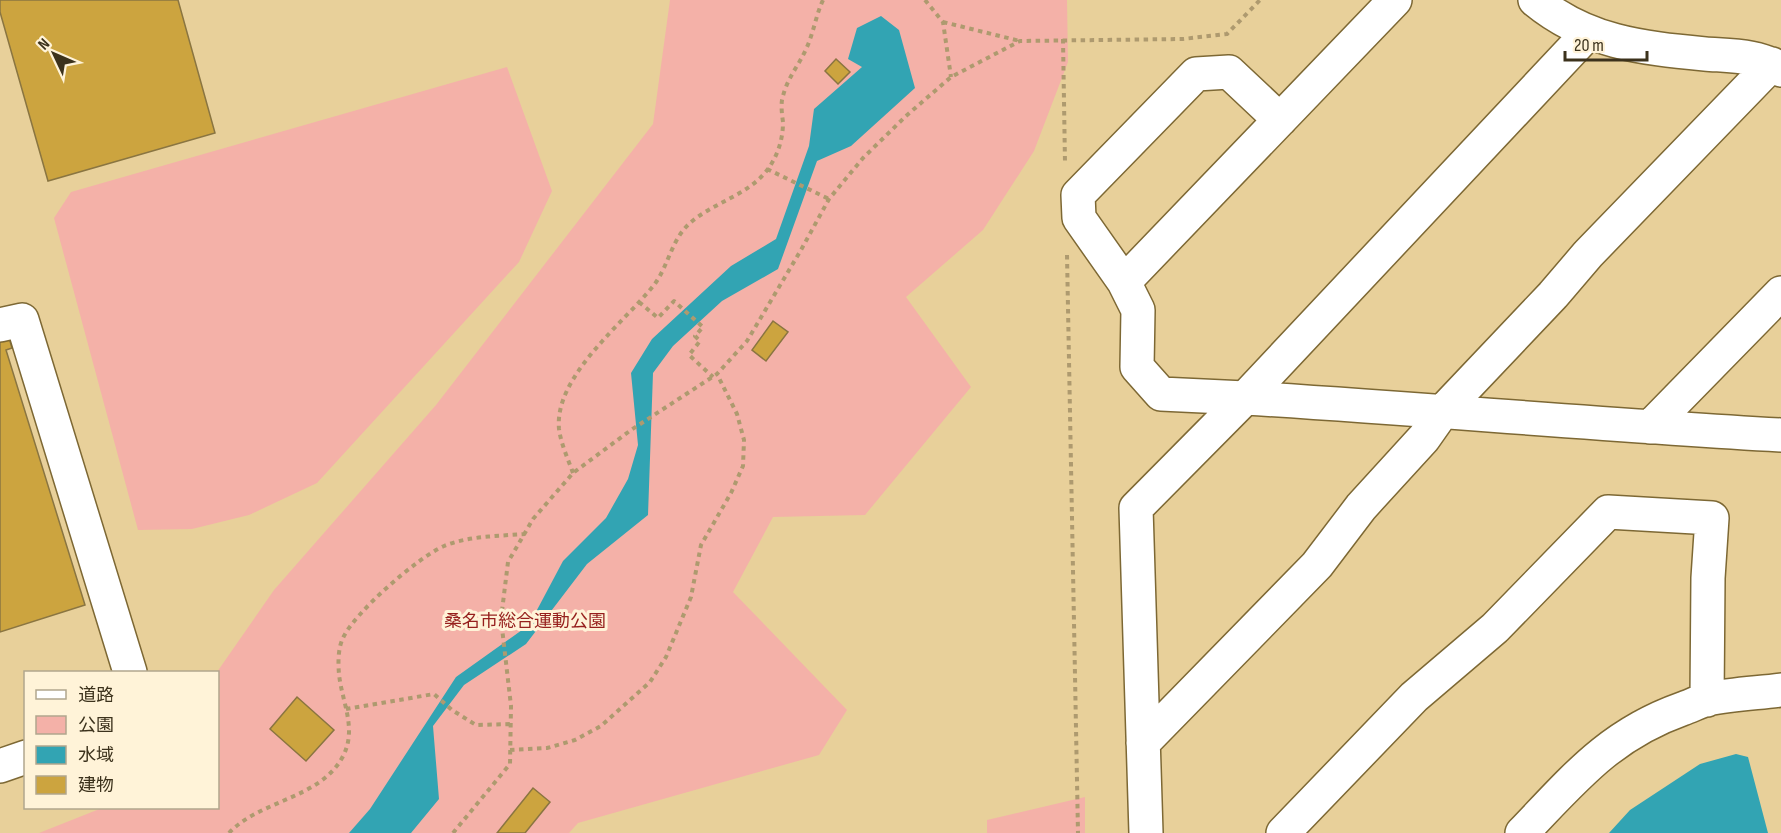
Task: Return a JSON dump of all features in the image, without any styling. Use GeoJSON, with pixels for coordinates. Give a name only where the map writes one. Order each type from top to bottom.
{"type":"FeatureCollection","features":[{"type":"Feature","properties":{"kind":"street"},"geometry":{"type":"LineString","coordinates":[[1124,282],[1395,0]]}},
{"type":"Feature","properties":{"kind":"street"},"geometry":{"type":"LineString","coordinates":[[1143,743],[1317,565],[1361,507],[1424,438],[1443,411],[1588,254],[1777,67],[1745,58],[1620,43],[1588,33],[1554,16],[1535,0]]}},
{"type":"Feature","properties":{"kind":"street"},"geometry":{"type":"LineString","coordinates":[[1146,833],[1136,508],[1245,398],[1588,33]]}},
{"type":"Feature","properties":{"kind":"street"},"geometry":{"type":"LineString","coordinates":[[1280,120],[1229,72],[1196,74],[1078,195],[1079,219],[1124,282],[1138,310],[1137,367],[1161,394],[1781,435]]}},
{"type":"Feature","properties":{"kind":"street"},"geometry":{"type":"LineString","coordinates":[[1650,428],[1781,293]]}},
{"type":"Feature","properties":{"kind":"street"},"geometry":{"type":"LineString","coordinates":[[0,325],[22,320],[130,671]]}},
{"type":"Feature","properties":{"kind":"street"},"geometry":{"type":"LineString","coordinates":[[1282,833],[1414,697],[1495,628],[1608,512],[1712,518],[1708,578],[1707,700]]}},
{"type":"Feature","properties":{"kind":"street"},"geometry":{"type":"LineString","coordinates":[[1522,833],[1584,768],[1608,747],[1652,721],[1707,700],[1781,690]]}},
{"type":"Feature","properties":{"kind":"street"},"geometry":{"type":"LineString","coordinates":[[0,766],[24,759]]}},
{"type":"Feature","properties":{"kind":"path"},"geometry":{"type":"LineString","coordinates":[[573,472],[559,431],[559,417],[572,384],[591,353],[657,281],[683,229],[707,210],[755,183],[767,169],[780,147],[783,126],[781,102],[790,75],[806,51],[813,33],[816,15],[823,0]]}},
{"type":"Feature","properties":{"kind":"path"},"geometry":{"type":"LineString","coordinates":[[925,0],[943,22],[951,77]]}},
{"type":"Feature","properties":{"kind":"path"},"geometry":{"type":"LineString","coordinates":[[943,22],[1020,41],[1183,39],[1227,34],[1260,0]]}},
{"type":"Feature","properties":{"kind":"path"},"geometry":{"type":"LineString","coordinates":[[1063,39],[1065,170]]}},
{"type":"Feature","properties":{"kind":"path"},"geometry":{"type":"LineString","coordinates":[[453,833],[510,764],[511,706],[501,619],[508,562],[533,519],[573,472],[631,430],[715,376],[747,341],[829,199],[863,158],[951,77],[1020,41]]}},
{"type":"Feature","properties":{"kind":"path"},"geometry":{"type":"LineString","coordinates":[[767,169],[829,199]]}},
{"type":"Feature","properties":{"kind":"path"},"geometry":{"type":"LineString","coordinates":[[1067,252],[1078,833]]}},
{"type":"Feature","properties":{"kind":"path"},"geometry":{"type":"LineString","coordinates":[[510,750],[547,748],[575,740],[601,726],[650,682],[666,657],[691,597],[701,545],[731,493],[742,466],[744,440],[737,414],[715,376],[689,355],[700,341],[695,336],[704,327],[674,301],[658,318],[639,302]]}},
{"type":"Feature","properties":{"kind":"path"},"geometry":{"type":"LineString","coordinates":[[229,833],[246,819],[315,785],[341,761],[348,746],[350,728],[339,674],[339,657],[343,638],[387,587],[420,560],[444,546],[465,540],[525,534]]}},
{"type":"Feature","properties":{"kind":"path"},"geometry":{"type":"LineString","coordinates":[[346,709],[434,694],[452,710],[476,725],[510,724]]}},
{"type":"Feature","properties":{"kind":"green space","name":"桑名市総合運動公園"},"geometry":{"type":"Polygon","coordinates":[[[670,0],[1067,0],[1068,62],[1034,151],[983,230],[906,297],[971,387],[865,515],[773,517],[733,592],[847,710],[819,755],[578,823],[569,833],[39,833],[99,809],[219,809],[218,671],[274,590],[436,405],[653,124],[670,0]]]}},
{"type":"Feature","properties":{"kind":"green space"},"geometry":{"type":"Polygon","coordinates":[[[507,67],[552,191],[519,262],[317,483],[249,515],[192,529],[138,530],[54,218],[71,192],[507,67]]]}},
{"type":"Feature","properties":{"kind":"green space"},"geometry":{"type":"Polygon","coordinates":[[[1085,797],[1085,833],[987,833],[987,820],[1085,797]]]}},
{"type":"Feature","properties":{"kind":"water"},"geometry":{"type":"Polygon","coordinates":[[[881,16],[899,30],[915,88],[851,146],[817,161],[778,269],[722,301],[673,346],[653,373],[648,515],[587,564],[526,644],[464,685],[433,726],[439,799],[411,833],[349,833],[370,809],[456,677],[529,625],[563,561],[606,518],[628,479],[638,445],[631,373],[652,339],[731,266],[776,239],[809,146],[814,109],[862,67],[848,59],[857,28],[881,16]]]}},
{"type":"Feature","properties":{"kind":"water"},"geometry":{"type":"Polygon","coordinates":[[[1736,754],[1748,757],[1768,833],[1609,833],[1630,810],[1700,764],[1736,754]]]}},
{"type":"Feature","properties":{"kind":"building"},"geometry":{"type":"Polygon","coordinates":[[[0,0],[178,0],[215,133],[48,181],[0,12],[0,0]]]}},
{"type":"Feature","properties":{"kind":"building"},"geometry":{"type":"Polygon","coordinates":[[[836,59],[850,72],[838,84],[825,71],[836,59]]]}},
{"type":"Feature","properties":{"kind":"building"},"geometry":{"type":"Polygon","coordinates":[[[773,321],[788,332],[766,361],[752,350],[773,321]]]}},
{"type":"Feature","properties":{"kind":"building"},"geometry":{"type":"Polygon","coordinates":[[[7,331],[12,348],[6,350],[85,605],[0,632],[0,333],[7,331]]]}},
{"type":"Feature","properties":{"kind":"building"},"geometry":{"type":"Polygon","coordinates":[[[297,697],[334,730],[306,761],[270,729],[297,697]]]}},
{"type":"Feature","properties":{"kind":"building"},"geometry":{"type":"Polygon","coordinates":[[[533,788],[550,802],[525,833],[497,833],[533,788]]]}}]}
